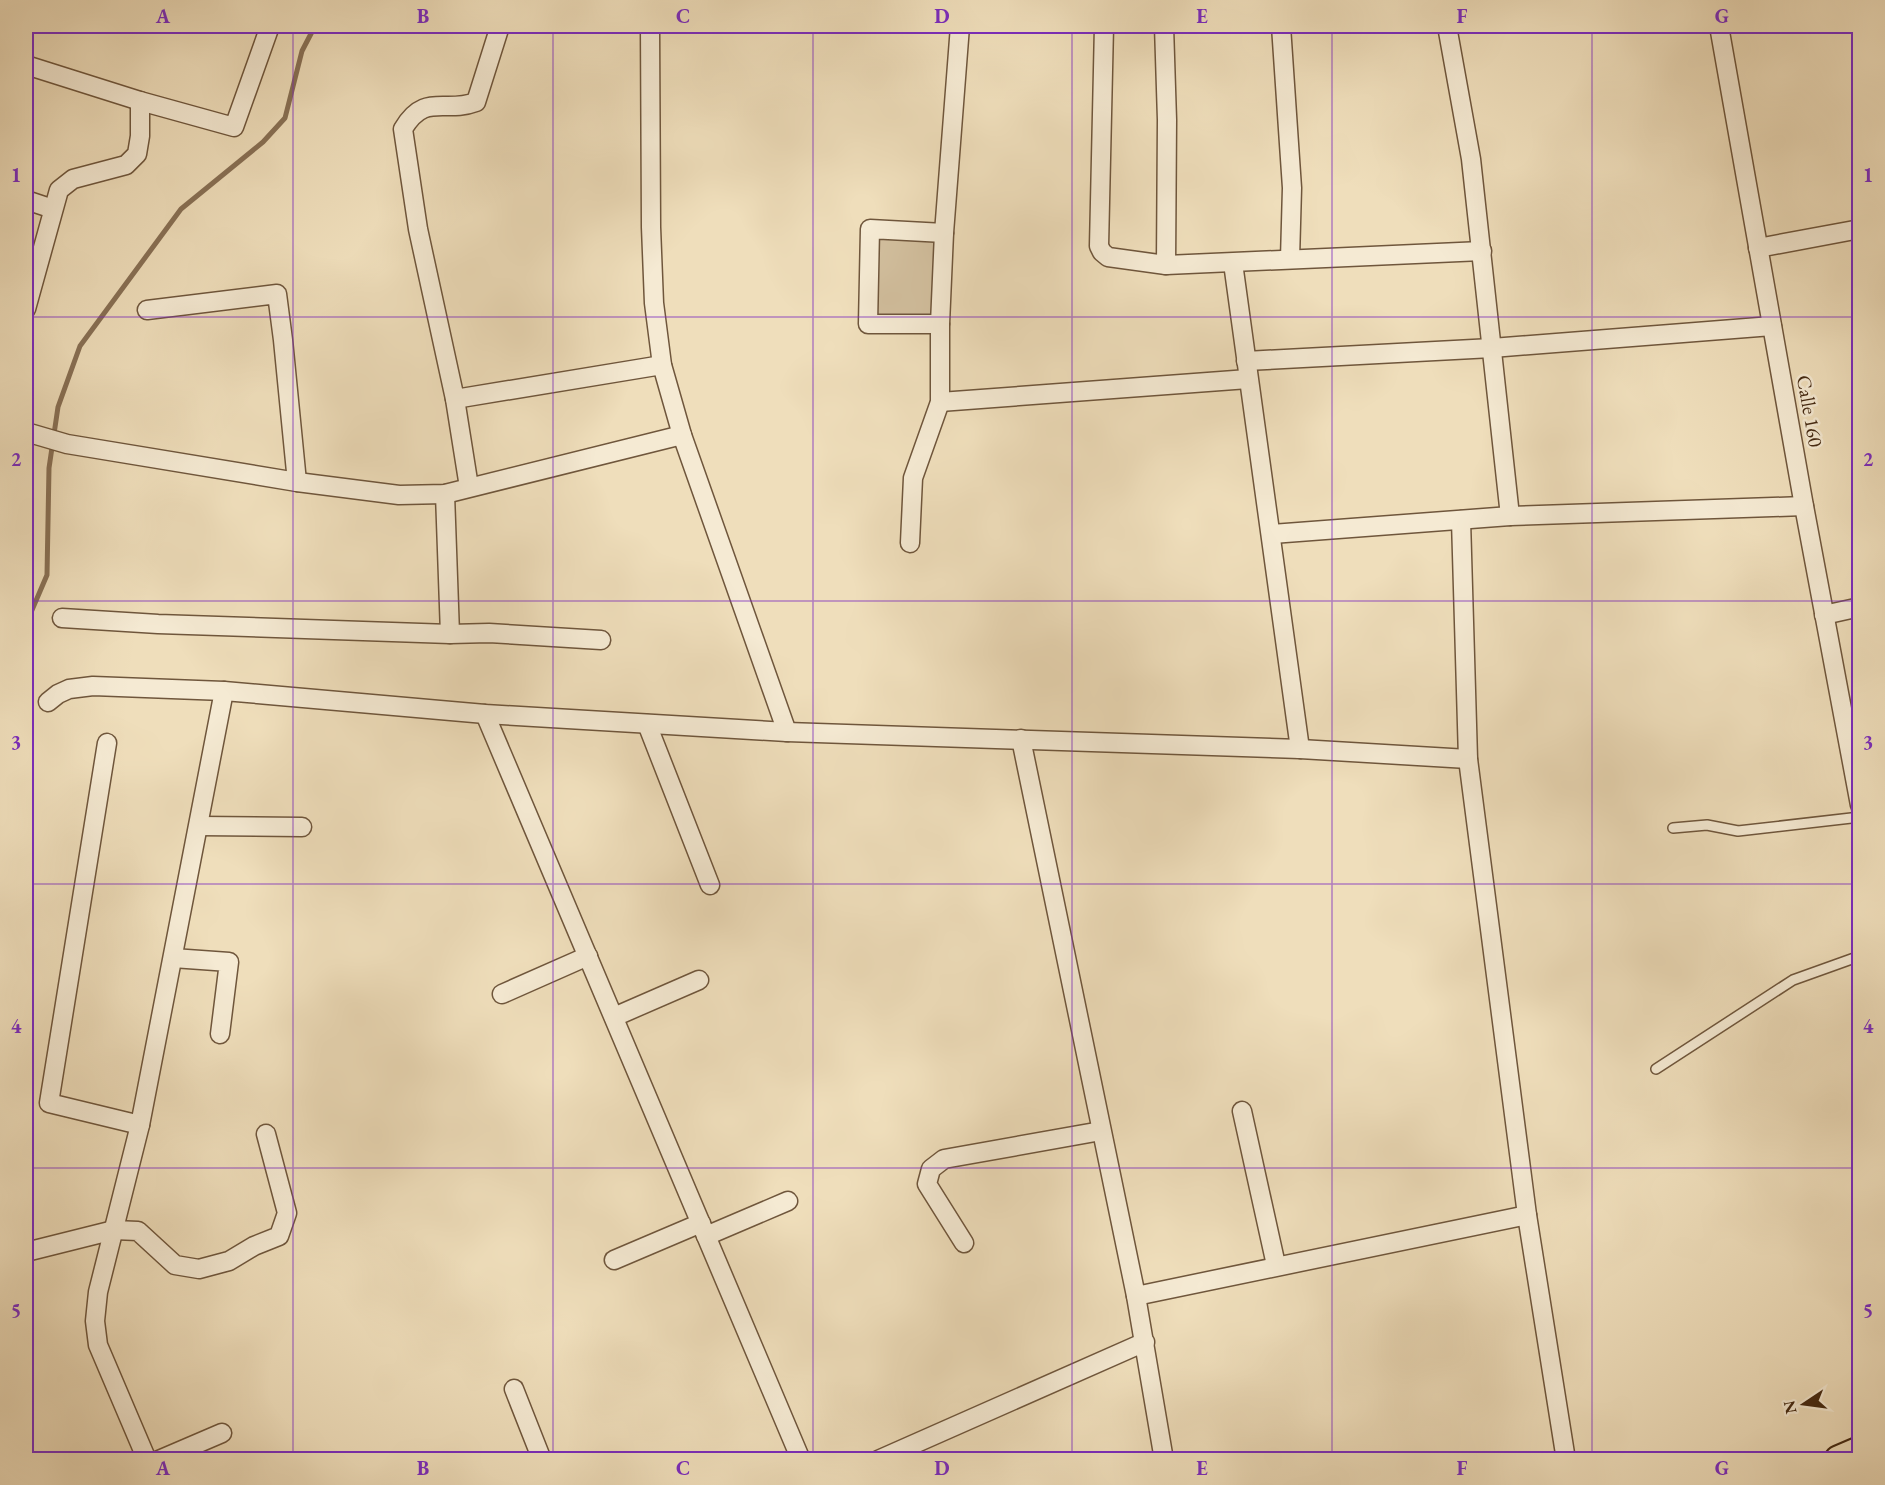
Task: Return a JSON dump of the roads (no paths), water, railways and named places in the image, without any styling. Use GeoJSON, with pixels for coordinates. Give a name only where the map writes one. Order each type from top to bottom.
{"type":"FeatureCollection","features":[{"type":"Feature","properties":{"kind":"main road"},"geometry":{"type":"LineString","coordinates":[[1839,1460],[1860,1451]]}},
{"type":"Feature","properties":{"kind":"street"},"geometry":{"type":"LineString","coordinates":[[26,65],[140,101],[234,127],[270,26]]}},
{"type":"Feature","properties":{"kind":"street"},"geometry":{"type":"LineString","coordinates":[[469,487],[455,399],[418,229],[404,129],[410,118],[420,109],[437,105],[464,106],[476,102],[500,26]]}},
{"type":"Feature","properties":{"kind":"street"},"geometry":{"type":"LineString","coordinates":[[650,26],[652,260],[654,303],[662,365],[682,435],[787,732]]}},
{"type":"Feature","properties":{"kind":"street"},"geometry":{"type":"LineString","coordinates":[[910,543],[913,478],[940,402],[940,324],[944,233],[960,26]]}},
{"type":"Feature","properties":{"kind":"street"},"geometry":{"type":"LineString","coordinates":[[1104,26],[1099,246],[1108,257],[1166,265],[1412,256],[1482,251]]}},
{"type":"Feature","properties":{"kind":"street"},"geometry":{"type":"LineString","coordinates":[[1164,26],[1167,120],[1166,265]]}},
{"type":"Feature","properties":{"kind":"street"},"geometry":{"type":"LineString","coordinates":[[1281,26],[1292,188],[1290,259]]}},
{"type":"Feature","properties":{"kind":"street"},"geometry":{"type":"LineString","coordinates":[[1447,26],[1471,159],[1510,516]]}},
{"type":"Feature","properties":{"kind":"street","name":"Calle 160"},"geometry":{"type":"LineString","coordinates":[[1724,26],[1758,248],[1860,805]]}},
{"type":"Feature","properties":{"kind":"street"},"geometry":{"type":"LineString","coordinates":[[26,309],[59,190],[64,184],[74,179],[126,165],[137,154],[140,135],[140,101]]}},
{"type":"Feature","properties":{"kind":"street"},"geometry":{"type":"LineString","coordinates":[[26,200],[53,209]]}},
{"type":"Feature","properties":{"kind":"street"},"geometry":{"type":"LineString","coordinates":[[1758,248],[1860,229]]}},
{"type":"Feature","properties":{"kind":"street"},"geometry":{"type":"LineString","coordinates":[[940,324],[868,324],[870,230],[944,233]]}},
{"type":"Feature","properties":{"kind":"street"},"geometry":{"type":"LineString","coordinates":[[1233,263],[1300,749]]}},
{"type":"Feature","properties":{"kind":"street"},"geometry":{"type":"LineString","coordinates":[[147,310],[277,294],[297,482]]}},
{"type":"Feature","properties":{"kind":"street"},"geometry":{"type":"LineString","coordinates":[[940,402],[1247,370],[1772,326]]}},
{"type":"Feature","properties":{"kind":"street"},"geometry":{"type":"LineString","coordinates":[[455,399],[662,365]]}},
{"type":"Feature","properties":{"kind":"street"},"geometry":{"type":"LineString","coordinates":[[28,433],[67,444],[297,482],[399,495],[444,494],[682,435]]}},
{"type":"Feature","properties":{"kind":"street"},"geometry":{"type":"LineString","coordinates":[[444,494],[450,634]]}},
{"type":"Feature","properties":{"kind":"street"},"geometry":{"type":"LineString","coordinates":[[1272,534],[1510,516],[1804,506]]}},
{"type":"Feature","properties":{"kind":"street"},"geometry":{"type":"LineString","coordinates":[[1461,520],[1468,759],[1527,1215],[1566,1460]]}},
{"type":"Feature","properties":{"kind":"street"},"geometry":{"type":"LineString","coordinates":[[1824,615],[1860,607]]}},
{"type":"Feature","properties":{"kind":"street"},"geometry":{"type":"LineString","coordinates":[[62,618],[158,624],[450,634],[489,633],[601,640]]}},
{"type":"Feature","properties":{"kind":"street"},"geometry":{"type":"LineString","coordinates":[[48,702],[69,689],[93,686],[224,691],[485,714],[787,732],[1300,749],[1468,759]]}},
{"type":"Feature","properties":{"kind":"street"},"geometry":{"type":"LineString","coordinates":[[147,1460],[98,1345],[95,1321],[98,1292],[140,1125],[224,691]]}},
{"type":"Feature","properties":{"kind":"street"},"geometry":{"type":"LineString","coordinates":[[485,714],[801,1460]]}},
{"type":"Feature","properties":{"kind":"street"},"geometry":{"type":"LineString","coordinates":[[647,724],[710,885]]}},
{"type":"Feature","properties":{"kind":"street"},"geometry":{"type":"LineString","coordinates":[[1021,739],[1136,1296],[1164,1460]]}},
{"type":"Feature","properties":{"kind":"street"},"geometry":{"type":"LineString","coordinates":[[107,743],[50,1103],[140,1125]]}},
{"type":"Feature","properties":{"kind":"street"},"geometry":{"type":"LineString","coordinates":[[199,826],[302,827]]}},
{"type":"Feature","properties":{"kind":"street"},"geometry":{"type":"LineString","coordinates":[[502,994],[588,956]]}},
{"type":"Feature","properties":{"kind":"street"},"geometry":{"type":"LineString","coordinates":[[173,958],[229,963],[220,1034]]}},
{"type":"Feature","properties":{"kind":"street"},"geometry":{"type":"LineString","coordinates":[[614,1017],[699,980]]}},
{"type":"Feature","properties":{"kind":"street"},"geometry":{"type":"LineString","coordinates":[[1242,1111],[1276,1265]]}},
{"type":"Feature","properties":{"kind":"street"},"geometry":{"type":"LineString","coordinates":[[964,1243],[927,1184],[931,1169],[944,1159],[1101,1131]]}},
{"type":"Feature","properties":{"kind":"street"},"geometry":{"type":"LineString","coordinates":[[26,1252],[114,1230],[138,1231],[175,1265],[199,1269],[229,1261],[254,1246],[279,1236],[288,1213],[266,1134]]}},
{"type":"Feature","properties":{"kind":"street"},"geometry":{"type":"LineString","coordinates":[[614,1260],[788,1201]]}},
{"type":"Feature","properties":{"kind":"street"},"geometry":{"type":"LineString","coordinates":[[1136,1296],[1276,1265],[1527,1215]]}},
{"type":"Feature","properties":{"kind":"street"},"geometry":{"type":"LineString","coordinates":[[878,1460],[1144,1342]]}},
{"type":"Feature","properties":{"kind":"street"},"geometry":{"type":"LineString","coordinates":[[514,1389],[542,1460]]}},
{"type":"Feature","properties":{"kind":"street"},"geometry":{"type":"LineString","coordinates":[[159,1460],[222,1433]]}},
{"type":"Feature","properties":{"kind":"lane"},"geometry":{"type":"LineString","coordinates":[[1673,828],[1707,825],[1738,831],[1860,817]]}},
{"type":"Feature","properties":{"kind":"lane"},"geometry":{"type":"LineString","coordinates":[[1656,1069],[1793,980],[1860,956]]}},
{"type":"Feature","properties":{"kind":"waterway"},"geometry":{"type":"LineString","coordinates":[[26,624],[47,575],[49,468],[58,407],[80,346],[181,209],[263,142],[285,118],[302,51],[315,26]]}}]}
